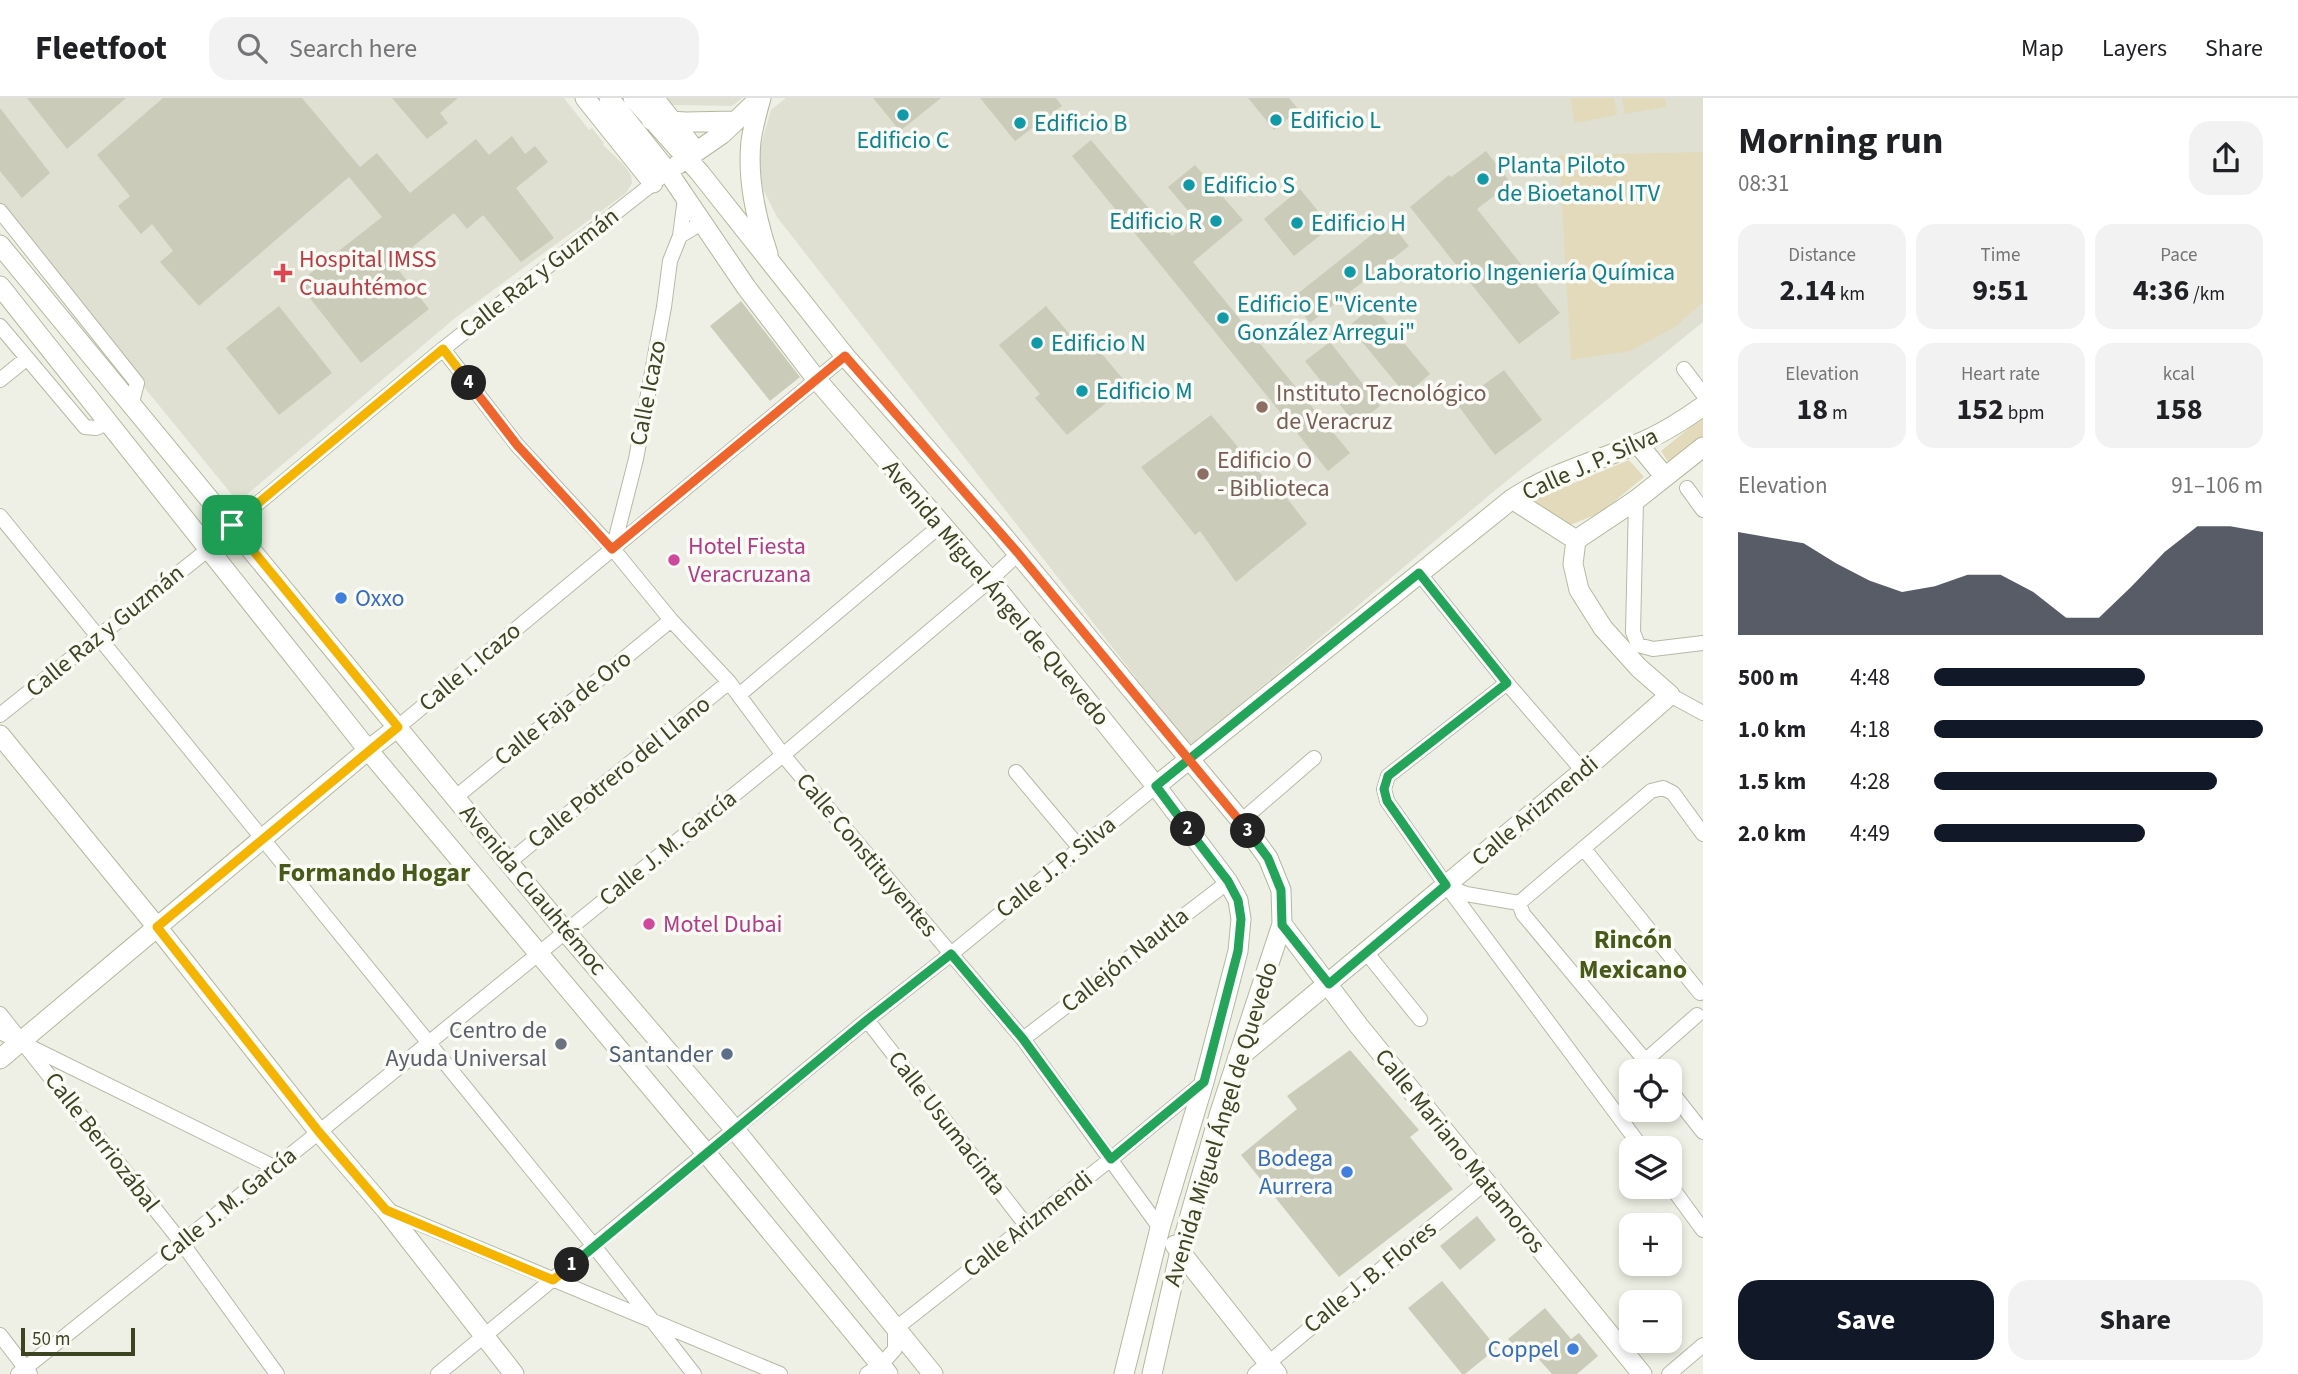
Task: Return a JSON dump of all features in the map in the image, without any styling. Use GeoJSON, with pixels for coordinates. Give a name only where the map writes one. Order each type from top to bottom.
{"type":"FeatureCollection","features":[{"type":"Feature","properties":{"kind":"main road"},"geometry":{"type":"LineString","coordinates":[[585,98],[660,178]]}},
{"type":"Feature","properties":{"kind":"main road","name":"Avenida Miguel Ángel de Quevedo"},"geometry":{"type":"LineString","coordinates":[[609,98],[660,178],[685,198],[746,288],[817,380],[990,580],[1156,786],[1228,881],[1238,900],[1241,919],[1238,951],[1204,1082],[1160,1228],[1124,1374]]}},
{"type":"Feature","properties":{"kind":"main road","name":"Avenida Miguel Ángel de Quevedo"},"geometry":{"type":"LineString","coordinates":[[633,98],[651,120],[691,155],[700,173],[845,356],[1018,553],[1241,821],[1268,858],[1281,890],[1282,925],[1237,1059],[1180,1251],[1152,1374]]}},
{"type":"Feature","properties":{"kind":"main road"},"geometry":{"type":"LineString","coordinates":[[654,98],[671,120],[691,155]]}},
{"type":"Feature","properties":{"kind":"main road"},"geometry":{"type":"LineString","coordinates":[[760,98],[751,142],[751,175],[756,217],[772,265]]}},
{"type":"Feature","properties":{"kind":"main road","name":"Calle Raz y Guzmán"},"geometry":{"type":"LineString","coordinates":[[660,178],[729,127],[760,98]]}},
{"type":"Feature","properties":{"kind":"main road"},"geometry":{"type":"LineString","coordinates":[[651,120],[729,127]]}},
{"type":"Feature","properties":{"kind":"main road","name":"Calle Raz y Guzmán"},"geometry":{"type":"LineString","coordinates":[[685,198],[729,127]]}},
{"type":"Feature","properties":{"kind":"main road"},"geometry":{"type":"LineString","coordinates":[[703,222],[722,222],[754,243]]}},
{"type":"Feature","properties":{"kind":"main road","name":"Avenida Cuauhtémoc"},"geometry":{"type":"LineString","coordinates":[[0,245],[565,931],[736,1131],[933,1374]]}},
{"type":"Feature","properties":{"kind":"main road","name":"Avenida Cuauhtémoc"},"geometry":{"type":"LineString","coordinates":[[0,286],[368,750],[706,1153],[878,1371]]}},
{"type":"Feature","properties":{"kind":"main road","name":"Calle J. P. Silva"},"geometry":{"type":"LineString","coordinates":[[1156,786],[1528,488],[1575,467],[1639,444],[1703,406]]}},
{"type":"Feature","properties":{"kind":"main road"},"geometry":{"type":"LineString","coordinates":[[1639,444],[1665,477]]}},
{"type":"Feature","properties":{"kind":"main road","name":"Calle J. P. Silva"},"geometry":{"type":"LineString","coordinates":[[1576,540],[1636,500],[1703,447]]}},
{"type":"Feature","properties":{"kind":"main road"},"geometry":{"type":"LineString","coordinates":[[1513,499],[1576,540],[1573,564],[1579,590],[1603,628],[1639,668],[1670,695]]}},
{"type":"Feature","properties":{"kind":"main road","name":"Calle Arizmendi"},"geometry":{"type":"LineString","coordinates":[[1237,1059],[1583,771],[1670,695]]}},
{"type":"Feature","properties":{"kind":"main road","name":"Calle I. Icazo"},"geometry":{"type":"LineString","coordinates":[[0,1059],[398,727]]}},
{"type":"Feature","properties":{"kind":"main road"},"geometry":{"type":"LineString","coordinates":[[0,735],[157,927],[319,1132],[386,1210],[514,1374]]}},
{"type":"Feature","properties":{"kind":"main road","name":"Calle Mariano Matamoros"},"geometry":{"type":"LineString","coordinates":[[1282,925],[1359,1026],[1642,1374]]}},
{"type":"Feature","properties":{"kind":"main road","name":"Calle Constituyentes"},"geometry":{"type":"LineString","coordinates":[[1160,1228],[1180,1251],[1266,1370]]}},
{"type":"Feature","properties":{"kind":"street","name":"Calle Raz y Guzmán"},"geometry":{"type":"LineString","coordinates":[[232,525],[443,349],[660,178]]}},
{"type":"Feature","properties":{"kind":"street","name":"Calle Icazo"},"geometry":{"type":"LineString","coordinates":[[612,549],[636,458],[670,261],[680,236],[685,198]]}},
{"type":"Feature","properties":{"kind":"street"},"geometry":{"type":"LineString","coordinates":[[0,211],[137,383],[131,406]]}},
{"type":"Feature","properties":{"kind":"street"},"geometry":{"type":"LineString","coordinates":[[680,236],[703,222]]}},
{"type":"Feature","properties":{"kind":"street"},"geometry":{"type":"LineString","coordinates":[[0,326],[85,427],[96,428],[110,422]]}},
{"type":"Feature","properties":{"kind":"street","name":"Calle Constituyentes"},"geometry":{"type":"LineString","coordinates":[[443,349],[517,445],[729,682],[783,755],[1023,1039],[1160,1228]]}},
{"type":"Feature","properties":{"kind":"street","name":"Calle I. Icazo"},"geometry":{"type":"LineString","coordinates":[[398,727],[845,356]]}},
{"type":"Feature","properties":{"kind":"street"},"geometry":{"type":"LineString","coordinates":[[0,380],[26,359]]}},
{"type":"Feature","properties":{"kind":"street"},"geometry":{"type":"LineString","coordinates":[[1684,369],[1703,394]]}},
{"type":"Feature","properties":{"kind":"street"},"geometry":{"type":"LineString","coordinates":[[1687,488],[1703,510]]}},
{"type":"Feature","properties":{"kind":"street"},"geometry":{"type":"LineString","coordinates":[[1636,500],[1633,632],[1638,645],[1653,649],[1703,643]]}},
{"type":"Feature","properties":{"kind":"street"},"geometry":{"type":"LineString","coordinates":[[0,516],[594,1246],[694,1374]]}},
{"type":"Feature","properties":{"kind":"street"},"geometry":{"type":"LineString","coordinates":[[739,695],[941,524]]}},
{"type":"Feature","properties":{"kind":"street","name":"Calle Raz y Guzmán"},"geometry":{"type":"LineString","coordinates":[[0,715],[210,548]]}},
{"type":"Feature","properties":{"kind":"street","name":"Calle J. M. García"},"geometry":{"type":"LineString","coordinates":[[24,1372],[783,755],[990,580],[1018,553]]}},
{"type":"Feature","properties":{"kind":"street"},"geometry":{"type":"LineString","coordinates":[[1419,573],[1507,683],[1583,771]]}},
{"type":"Feature","properties":{"kind":"street","name":"Calle Faja de Oro"},"geometry":{"type":"LineString","coordinates":[[456,797],[671,620]]}},
{"type":"Feature","properties":{"kind":"street","name":"Calle Potrero del Llano"},"geometry":{"type":"LineString","coordinates":[[509,862],[729,682]]}},
{"type":"Feature","properties":{"kind":"street"},"geometry":{"type":"LineString","coordinates":[[1507,683],[1388,776],[1384,789],[1387,801],[1446,885],[1633,1136]]}},
{"type":"Feature","properties":{"kind":"street"},"geometry":{"type":"LineString","coordinates":[[1670,695],[1703,713]]}},
{"type":"Feature","properties":{"kind":"street"},"geometry":{"type":"LineString","coordinates":[[1241,821],[1314,758]]}},
{"type":"Feature","properties":{"kind":"street"},"geometry":{"type":"LineString","coordinates":[[1016,772],[1079,847]]}},
{"type":"Feature","properties":{"kind":"street","name":"Calle J. P. Silva"},"geometry":{"type":"LineString","coordinates":[[438,1374],[1156,786]]}},
{"type":"Feature","properties":{"kind":"street"},"geometry":{"type":"LineString","coordinates":[[1446,885],[1466,894],[1519,903],[1651,792],[1663,788],[1672,793],[1703,834]]}},
{"type":"Feature","properties":{"kind":"street"},"geometry":{"type":"LineString","coordinates":[[1584,849],[1702,992],[1695,1001],[1700,1017],[1656,1059]]}},
{"type":"Feature","properties":{"kind":"street","name":"Callejón Nautla"},"geometry":{"type":"LineString","coordinates":[[1023,1039],[1228,881]]}},
{"type":"Feature","properties":{"kind":"street"},"geometry":{"type":"LineString","coordinates":[[1519,903],[1523,914],[1645,1059]]}},
{"type":"Feature","properties":{"kind":"street"},"geometry":{"type":"LineString","coordinates":[[1366,952],[1420,1019]]}},
{"type":"Feature","properties":{"kind":"street","name":"Calle Berriozábal"},"geometry":{"type":"LineString","coordinates":[[0,1014],[182,1242],[278,1374]]}},
{"type":"Feature","properties":{"kind":"street","name":"Calle Usumacinta"},"geometry":{"type":"LineString","coordinates":[[867,1020],[1026,1225]]}},
{"type":"Feature","properties":{"kind":"street"},"geometry":{"type":"LineString","coordinates":[[0,1032],[274,1167]]}},
{"type":"Feature","properties":{"kind":"street","name":"Calle Arizmendi"},"geometry":{"type":"LineString","coordinates":[[895,1329],[1204,1082]]}},
{"type":"Feature","properties":{"kind":"street"},"geometry":{"type":"LineString","coordinates":[[1682,1105],[1703,1132]]}},
{"type":"Feature","properties":{"kind":"street","name":"Calle J. B. Flores"},"geometry":{"type":"LineString","coordinates":[[1266,1370],[1486,1182]]}},
{"type":"Feature","properties":{"kind":"street"},"geometry":{"type":"LineString","coordinates":[[1680,1199],[1703,1230]]}},
{"type":"Feature","properties":{"kind":"street"},"geometry":{"type":"LineString","coordinates":[[386,1210],[780,1374]]}},
{"type":"Feature","properties":{"kind":"street"},"geometry":{"type":"LineString","coordinates":[[878,1371],[895,1349],[895,1329]]}},
{"type":"Feature","properties":{"kind":"street"},"geometry":{"type":"LineString","coordinates":[[0,1335],[24,1372]]}},
{"type":"Feature","properties":{"kind":"street"},"geometry":{"type":"LineString","coordinates":[[1670,1374],[1703,1345]]}},
{"type":"Feature","properties":{"kind":"shaded area","name":"Hospital IMSS Cuauhtémoc"},"geometry":{"type":"Polygon","coordinates":[[[0,98],[564,98],[589,130],[592,128],[603,145],[624,165],[631,175],[632,183],[626,193],[455,318],[238,502],[0,211],[0,98]]]}},
{"type":"Feature","properties":{"kind":"shaded area"},"geometry":{"type":"Polygon","coordinates":[[[666,98],[742,98],[732,106],[672,105],[666,98]]]}},
{"type":"Feature","properties":{"kind":"shaded area","name":"Instituto Tecnológico de Veracruz"},"geometry":{"type":"Polygon","coordinates":[[[786,98],[1703,98],[1703,322],[1493,492],[1190,747],[777,217],[762,187],[759,151],[771,110],[786,98]]]}},
{"type":"Feature","properties":{"kind":"shaded area"},"geometry":{"type":"Polygon","coordinates":[[[1570,98],[1614,98],[1617,115],[1575,123],[1570,98]]]}},
{"type":"Feature","properties":{"kind":"shaded area"},"geometry":{"type":"Polygon","coordinates":[[[1622,98],[1665,98],[1666,107],[1625,114],[1622,98]]]}},
{"type":"Feature","properties":{"kind":"shaded area"},"geometry":{"type":"Polygon","coordinates":[[[1703,152],[1703,302],[1675,327],[1630,351],[1571,360],[1559,155],[1703,152]]]}},
{"type":"Feature","properties":{"kind":"shaded area"},"geometry":{"type":"Polygon","coordinates":[[[1703,417],[1703,436],[1669,463],[1661,451],[1703,417]]]}},
{"type":"Feature","properties":{"kind":"shaded area"},"geometry":{"type":"Polygon","coordinates":[[[1629,460],[1644,477],[1600,513],[1570,525],[1526,503],[1629,460]]]}},
{"type":"Feature","properties":{"kind":"building"},"geometry":{"type":"Polygon","coordinates":[[[27,98],[126,98],[67,149],[27,98]]]}},
{"type":"Feature","properties":{"kind":"building"},"geometry":{"type":"Polygon","coordinates":[[[163,98],[302,98],[360,167],[377,153],[410,193],[476,139],[489,155],[512,136],[525,154],[535,146],[548,162],[516,188],[554,238],[521,262],[483,215],[467,229],[454,213],[393,263],[429,309],[361,363],[298,283],[382,217],[349,177],[199,306],[160,262],[173,251],[152,224],[141,234],[118,206],[130,196],[97,155],[163,98]]]}},
{"type":"Feature","properties":{"kind":"building"},"geometry":{"type":"Polygon","coordinates":[[[392,98],[458,98],[440,113],[448,123],[427,139],[392,98]]]}},
{"type":"Feature","properties":{"kind":"building","name":"Edificio C"},"geometry":{"type":"Polygon","coordinates":[[[873,98],[941,98],[900,131],[873,98]]]}},
{"type":"Feature","properties":{"kind":"building","name":"Edificio B"},"geometry":{"type":"Polygon","coordinates":[[[980,98],[1056,98],[1062,106],[1015,141],[980,98]]]}},
{"type":"Feature","properties":{"kind":"building","name":"Edificio L"},"geometry":{"type":"Polygon","coordinates":[[[1248,98],[1289,98],[1299,110],[1274,130],[1248,98]]]}},
{"type":"Feature","properties":{"kind":"building"},"geometry":{"type":"Polygon","coordinates":[[[0,108],[50,173],[22,198],[0,171],[0,108]]]}},
{"type":"Feature","properties":{"kind":"building","name":"Edificio E \"Vicente González Arregui\""},"geometry":{"type":"Polygon","coordinates":[[[1091,140],[1172,236],[1194,218],[1168,187],[1195,165],[1243,220],[1193,262],[1350,453],[1328,471],[1072,156],[1091,140]]]}},
{"type":"Feature","properties":{"kind":"building"},"geometry":{"type":"Polygon","coordinates":[[[1486,151],[1511,183],[1477,209],[1560,313],[1519,344],[1410,207],[1449,175],[1451,177],[1486,151]]]}},
{"type":"Feature","properties":{"kind":"building","name":"Edificio H"},"geometry":{"type":"Polygon","coordinates":[[[1300,189],[1331,227],[1294,256],[1264,219],[1300,189]]]}},
{"type":"Feature","properties":{"kind":"building","name":"Laboratorio Ingeniería Química"},"geometry":{"type":"Polygon","coordinates":[[[1389,221],[1409,246],[1310,323],[1291,299],[1389,221]]]}},
{"type":"Feature","properties":{"kind":"building"},"geometry":{"type":"Polygon","coordinates":[[[741,301],[800,377],[770,401],[710,326],[741,301]]]}},
{"type":"Feature","properties":{"kind":"building"},"geometry":{"type":"Polygon","coordinates":[[[279,306],[332,373],[279,415],[226,348],[279,306]]]}},
{"type":"Feature","properties":{"kind":"building"},"geometry":{"type":"Polygon","coordinates":[[[1046,306],[1087,355],[1096,347],[1128,385],[1067,435],[1035,398],[1040,394],[999,345],[1046,306]]]}},
{"type":"Feature","properties":{"kind":"building"},"geometry":{"type":"Polygon","coordinates":[[[1373,306],[1430,374],[1406,395],[1349,326],[1373,306]]]}},
{"type":"Feature","properties":{"kind":"building"},"geometry":{"type":"Polygon","coordinates":[[[1330,342],[1380,406],[1356,425],[1305,361],[1330,342]]]}},
{"type":"Feature","properties":{"kind":"building"},"geometry":{"type":"Polygon","coordinates":[[[1504,370],[1542,420],[1495,455],[1457,404],[1504,370]]]}},
{"type":"Feature","properties":{"kind":"building"},"geometry":{"type":"Polygon","coordinates":[[[1211,415],[1271,486],[1275,483],[1307,524],[1236,582],[1200,531],[1195,535],[1141,467],[1211,415]]]}},
{"type":"Feature","properties":{"kind":"building","name":"Bodega Aurrera"},"geometry":{"type":"Polygon","coordinates":[[[1350,1050],[1419,1130],[1410,1137],[1453,1189],[1339,1277],[1241,1155],[1297,1109],[1287,1096],[1350,1050]]]}},
{"type":"Feature","properties":{"kind":"building"},"geometry":{"type":"Polygon","coordinates":[[[1477,1216],[1496,1240],[1460,1270],[1440,1246],[1477,1216]]]}},
{"type":"Feature","properties":{"kind":"building"},"geometry":{"type":"Polygon","coordinates":[[[1442,1281],[1497,1348],[1465,1374],[1462,1374],[1408,1308],[1442,1281]]]}},
{"type":"Feature","properties":{"kind":"building"},"geometry":{"type":"Polygon","coordinates":[[[1545,1308],[1571,1339],[1579,1333],[1598,1356],[1577,1374],[1552,1374],[1535,1355],[1528,1361],[1508,1339],[1545,1308]]]}},
{"type":"Feature","properties":{"kind":"place","name":"Edificio C"},"geometry":{"type":"Point","coordinates":[903,115]}},
{"type":"Feature","properties":{"kind":"place","name":"Edificio L"},"geometry":{"type":"Point","coordinates":[1276,120]}},
{"type":"Feature","properties":{"kind":"place","name":"Edificio B"},"geometry":{"type":"Point","coordinates":[1020,123]}},
{"type":"Feature","properties":{"kind":"place","name":"Planta Piloto de Bioetanol ITV"},"geometry":{"type":"Point","coordinates":[1483,179]}},
{"type":"Feature","properties":{"kind":"place","name":"Edificio S"},"geometry":{"type":"Point","coordinates":[1189,185]}},
{"type":"Feature","properties":{"kind":"place","name":"Edificio R"},"geometry":{"type":"Point","coordinates":[1216,221]}},
{"type":"Feature","properties":{"kind":"place","name":"Edificio H"},"geometry":{"type":"Point","coordinates":[1297,223]}},
{"type":"Feature","properties":{"kind":"place","name":"Laboratorio Ingeniería Química"},"geometry":{"type":"Point","coordinates":[1350,272]}},
{"type":"Feature","properties":{"kind":"place","name":"Hospital IMSS Cuauhtémoc"},"geometry":{"type":"Point","coordinates":[283,273]}},
{"type":"Feature","properties":{"kind":"place","name":"Edificio E \"Vicente González Arregui\""},"geometry":{"type":"Point","coordinates":[1223,318]}},
{"type":"Feature","properties":{"kind":"place","name":"Edificio N"},"geometry":{"type":"Point","coordinates":[1037,343]}},
{"type":"Feature","properties":{"kind":"place","name":"Edificio M"},"geometry":{"type":"Point","coordinates":[1082,391]}},
{"type":"Feature","properties":{"kind":"place","name":"Instituto Tecnológico de Veracruz"},"geometry":{"type":"Point","coordinates":[1262,407]}},
{"type":"Feature","properties":{"kind":"place","name":"Edificio O - Biblioteca"},"geometry":{"type":"Point","coordinates":[1203,474]}},
{"type":"Feature","properties":{"kind":"place","name":"Hotel Fiesta Veracruzana"},"geometry":{"type":"Point","coordinates":[674,560]}},
{"type":"Feature","properties":{"kind":"place","name":"Oxxo"},"geometry":{"type":"Point","coordinates":[341,598]}},
{"type":"Feature","properties":{"kind":"place","name":"Motel Dubai"},"geometry":{"type":"Point","coordinates":[649,924]}},
{"type":"Feature","properties":{"kind":"place","name":"Centro de Ayuda Universal"},"geometry":{"type":"Point","coordinates":[561,1044]}},
{"type":"Feature","properties":{"kind":"place","name":"Santander"},"geometry":{"type":"Point","coordinates":[727,1054]}},
{"type":"Feature","properties":{"kind":"place","name":"Bodega Aurrera"},"geometry":{"type":"Point","coordinates":[1347,1172]}},
{"type":"Feature","properties":{"kind":"place","name":"Coppel"},"geometry":{"type":"Point","coordinates":[1573,1349]}},
{"type":"Feature","properties":{"kind":"district","name":"Formando Hogar"},"geometry":{"type":"Point","coordinates":[374,872]}},
{"type":"Feature","properties":{"kind":"district","name":"Rincón Mexicano"},"geometry":{"type":"Point","coordinates":[1633,954]}},
{"type":"Feature","properties":{"kind":"route"},"geometry":{"type":"LineString","coordinates":[[232,525],[398,727],[157,927],[319,1132],[386,1210],[553,1280],[867,1020],[951,954],[1023,1039],[1111,1159],[1204,1082],[1238,951],[1241,919],[1238,900],[1228,881],[1156,786],[1188,758],[1419,573],[1507,683],[1388,776],[1384,789],[1387,801],[1446,885],[1329,984],[1282,925],[1281,890],[1268,858],[1241,821],[1188,758],[1018,553],[845,356],[612,549],[517,445],[443,349],[232,525]]}}]}
